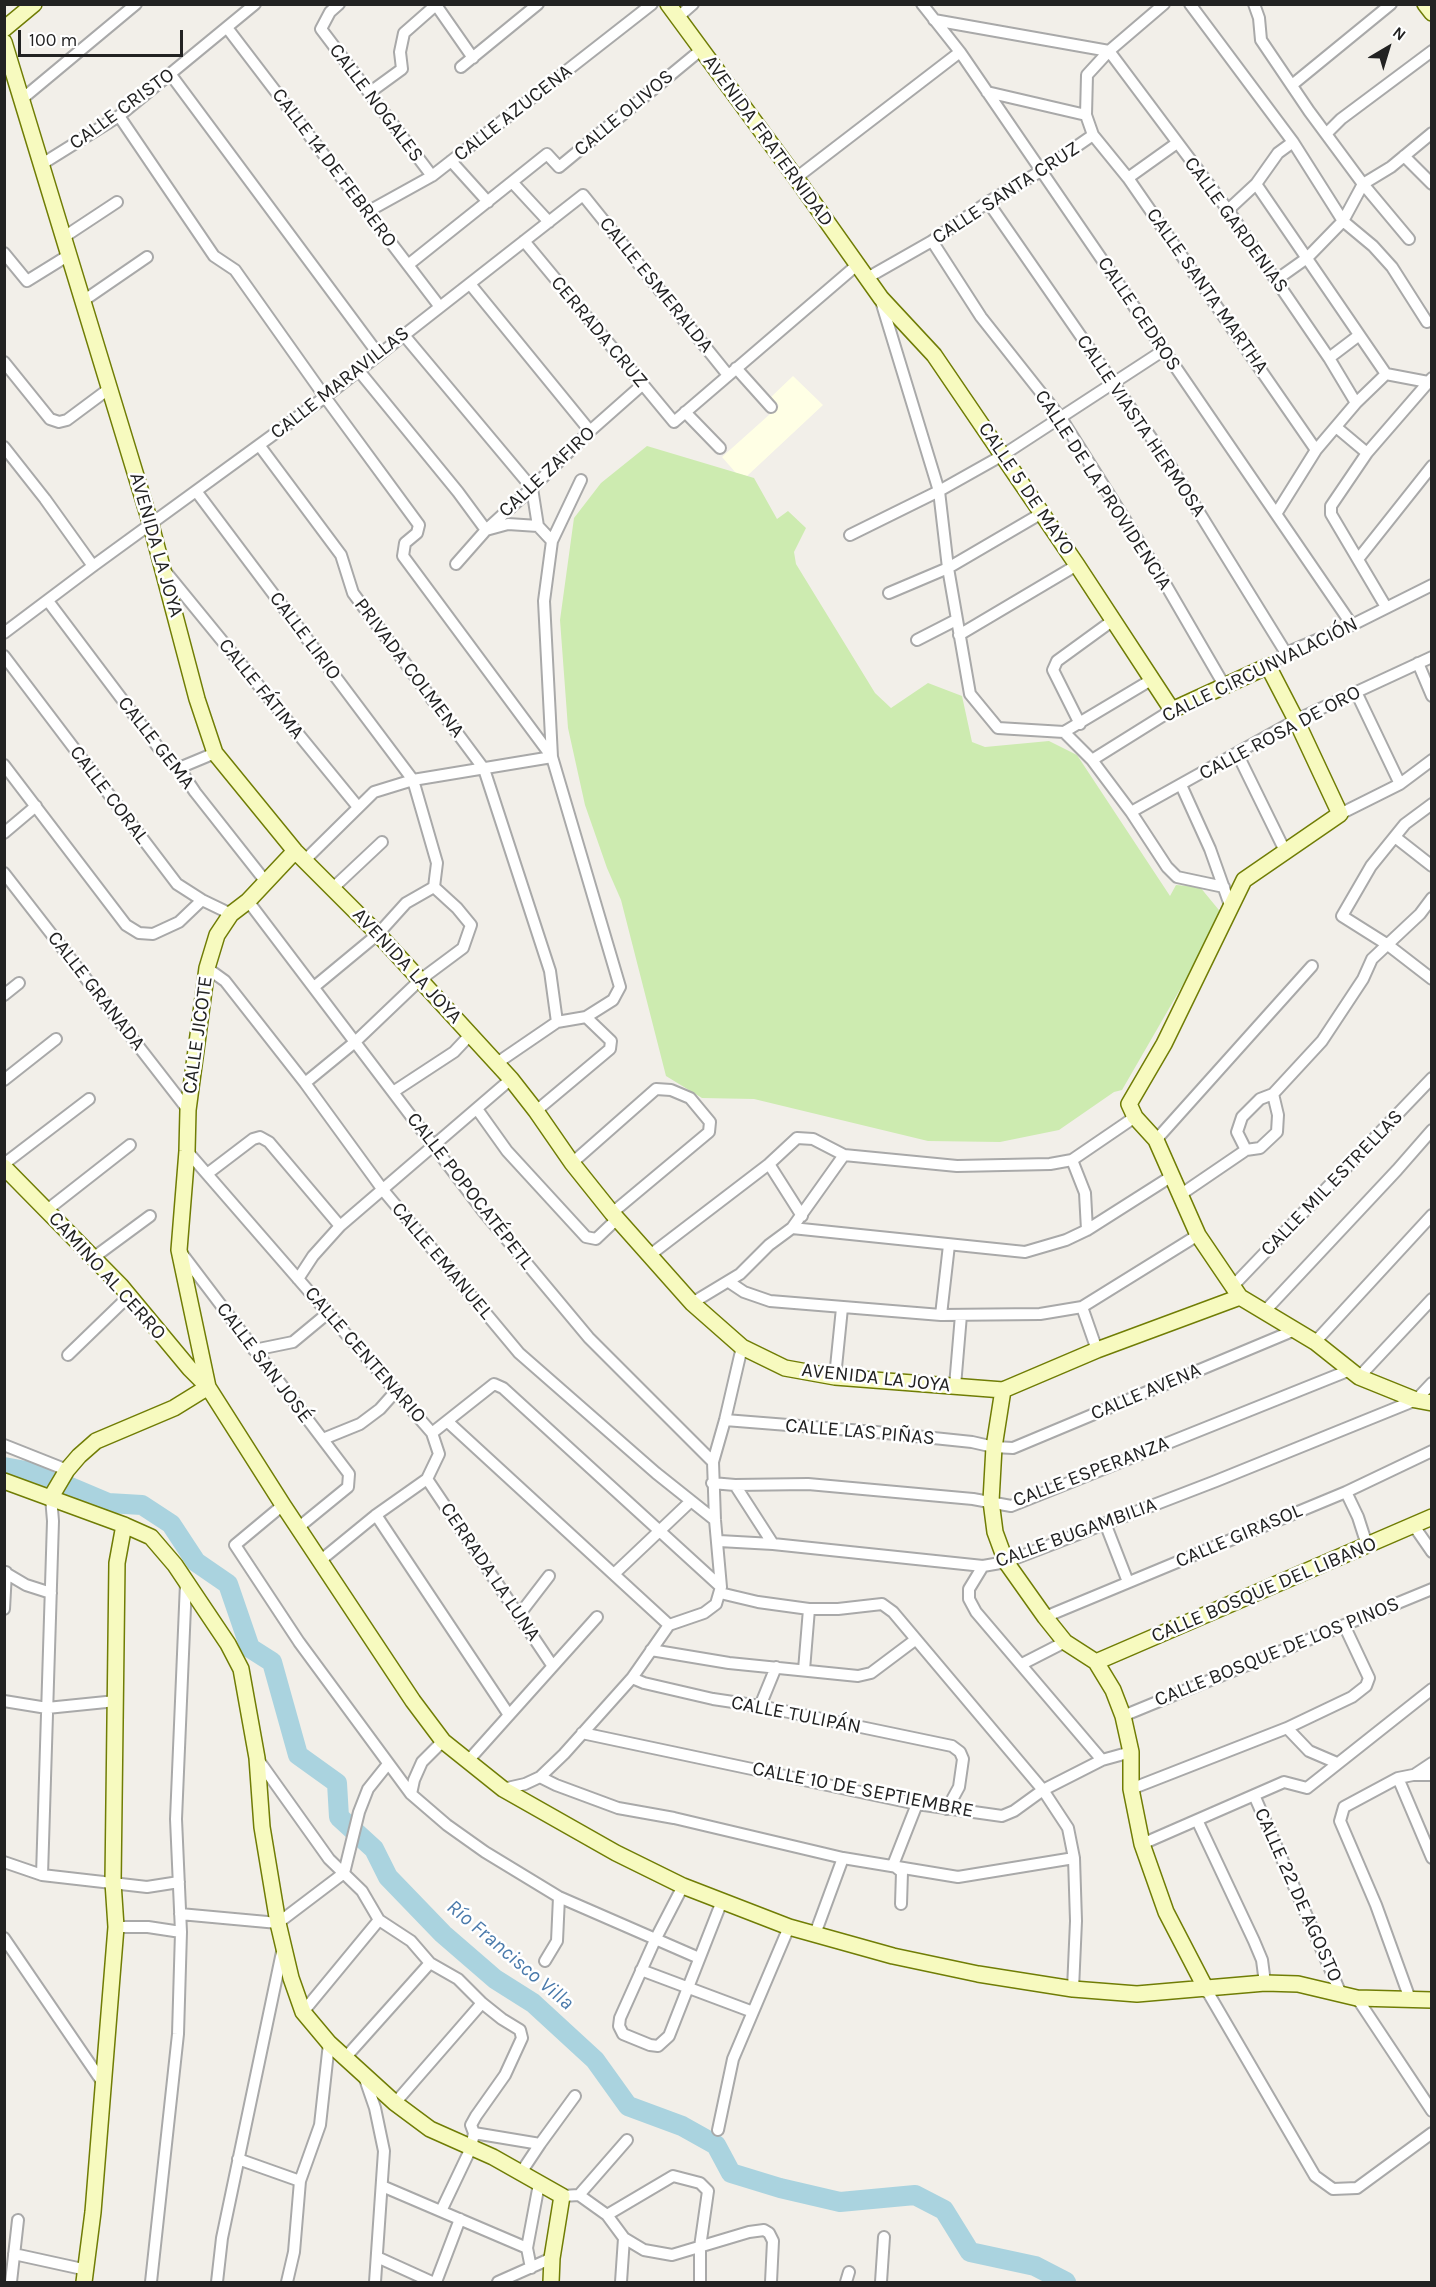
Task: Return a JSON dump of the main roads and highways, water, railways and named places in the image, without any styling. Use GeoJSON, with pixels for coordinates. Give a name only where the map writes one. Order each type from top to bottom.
{"type":"FeatureCollection","features":[{"type":"Feature","properties":{"kind":"main road"},"geometry":{"type":"LineString","coordinates":[[4,29],[34,4]]}},
{"type":"Feature","properties":{"kind":"main road","name":"AVENIDA FRATERNIDAD"},"geometry":{"type":"LineString","coordinates":[[668,4],[867,278]]}},
{"type":"Feature","properties":{"kind":"main road"},"geometry":{"type":"LineString","coordinates":[[1425,4],[1431,13]]}},
{"type":"Feature","properties":{"kind":"main road","name":"AVENIDA LA JOYA"},"geometry":{"type":"LineString","coordinates":[[4,42],[165,571],[197,699],[215,753],[300,856],[378,934],[511,1079],[572,1163],[615,1216],[692,1303],[742,1347],[785,1368],[835,1377],[1003,1390],[1236,1292]]}},
{"type":"Feature","properties":{"kind":"main road","name":"CALLE 5 DE MAYO"},"geometry":{"type":"LineString","coordinates":[[867,278],[881,298],[934,355],[1077,565],[1172,710]]}},
{"type":"Feature","properties":{"kind":"main road","name":"CALLE CIRCUNVALACIÓN"},"geometry":{"type":"LineString","coordinates":[[1172,710],[1268,666],[1340,814],[1244,880],[1164,1044],[1129,1104],[1135,1117],[1156,1140],[1198,1235],[1236,1292]]}},
{"type":"Feature","properties":{"kind":"main road","name":"CALLE JICOTE"},"geometry":{"type":"LineString","coordinates":[[208,1387],[179,1250],[188,1110],[207,968],[217,935],[231,914],[248,902],[266,882],[300,856]]}},
{"type":"Feature","properties":{"kind":"main road","name":"CAMINO AL CERRO"},"geometry":{"type":"LineString","coordinates":[[4,1166],[129,1296],[208,1387]]}},
{"type":"Feature","properties":{"kind":"main road"},"geometry":{"type":"LineString","coordinates":[[1236,1292],[1264,1312],[1315,1342],[1354,1373],[1424,1401]]}},
{"type":"Feature","properties":{"kind":"main road"},"geometry":{"type":"LineString","coordinates":[[51,1497],[67,1470],[96,1440],[174,1408],[208,1387],[413,1701],[443,1741],[503,1789],[616,1853],[683,1886],[789,1927],[893,1956],[978,1974],[1073,1989],[1137,1994],[1265,1983],[1298,1984],[1357,1998],[1431,2000]]}},
{"type":"Feature","properties":{"kind":"main road"},"geometry":{"type":"LineString","coordinates":[[1003,1390],[994,1447],[991,1501],[994,1532],[1006,1562],[1045,1617],[1065,1642],[1096,1662],[1113,1690],[1123,1716],[1131,1752],[1131,1789],[1142,1844],[1166,1912],[1206,1989]]}},
{"type":"Feature","properties":{"kind":"main road"},"geometry":{"type":"LineString","coordinates":[[4,1481],[151,1537],[175,1565],[242,1669],[257,1758],[262,1827],[278,1923],[303,2012],[345,2058],[395,2103],[430,2129],[472,2141],[520,2174],[562,2196],[550,2283]]}},
{"type":"Feature","properties":{"kind":"main road","name":"CALLE BOSQUE DEL LIBANO"},"geometry":{"type":"LineString","coordinates":[[1096,1662],[1431,1517]]}},
{"type":"Feature","properties":{"kind":"main road"},"geometry":{"type":"LineString","coordinates":[[86,2276],[116,1927],[113,1882],[117,1563],[124,1525]]}},
{"type":"Feature","properties":{"kind":"waterway","name":"Río Francisco Villa"},"geometry":{"type":"LineString","coordinates":[[4,1467],[37,1473],[108,1503],[142,1505],[171,1524],[196,1562],[228,1584],[250,1648],[272,1662],[298,1755],[337,1783],[339,1817],[374,1849],[388,1877],[443,1934],[495,1979],[533,2003],[595,2060],[628,2106],[682,2126],[716,2145],[731,2173],[780,2188],[840,2202],[915,2195],[944,2210],[970,2252],[1035,2266],[1066,2282]]}}]}
